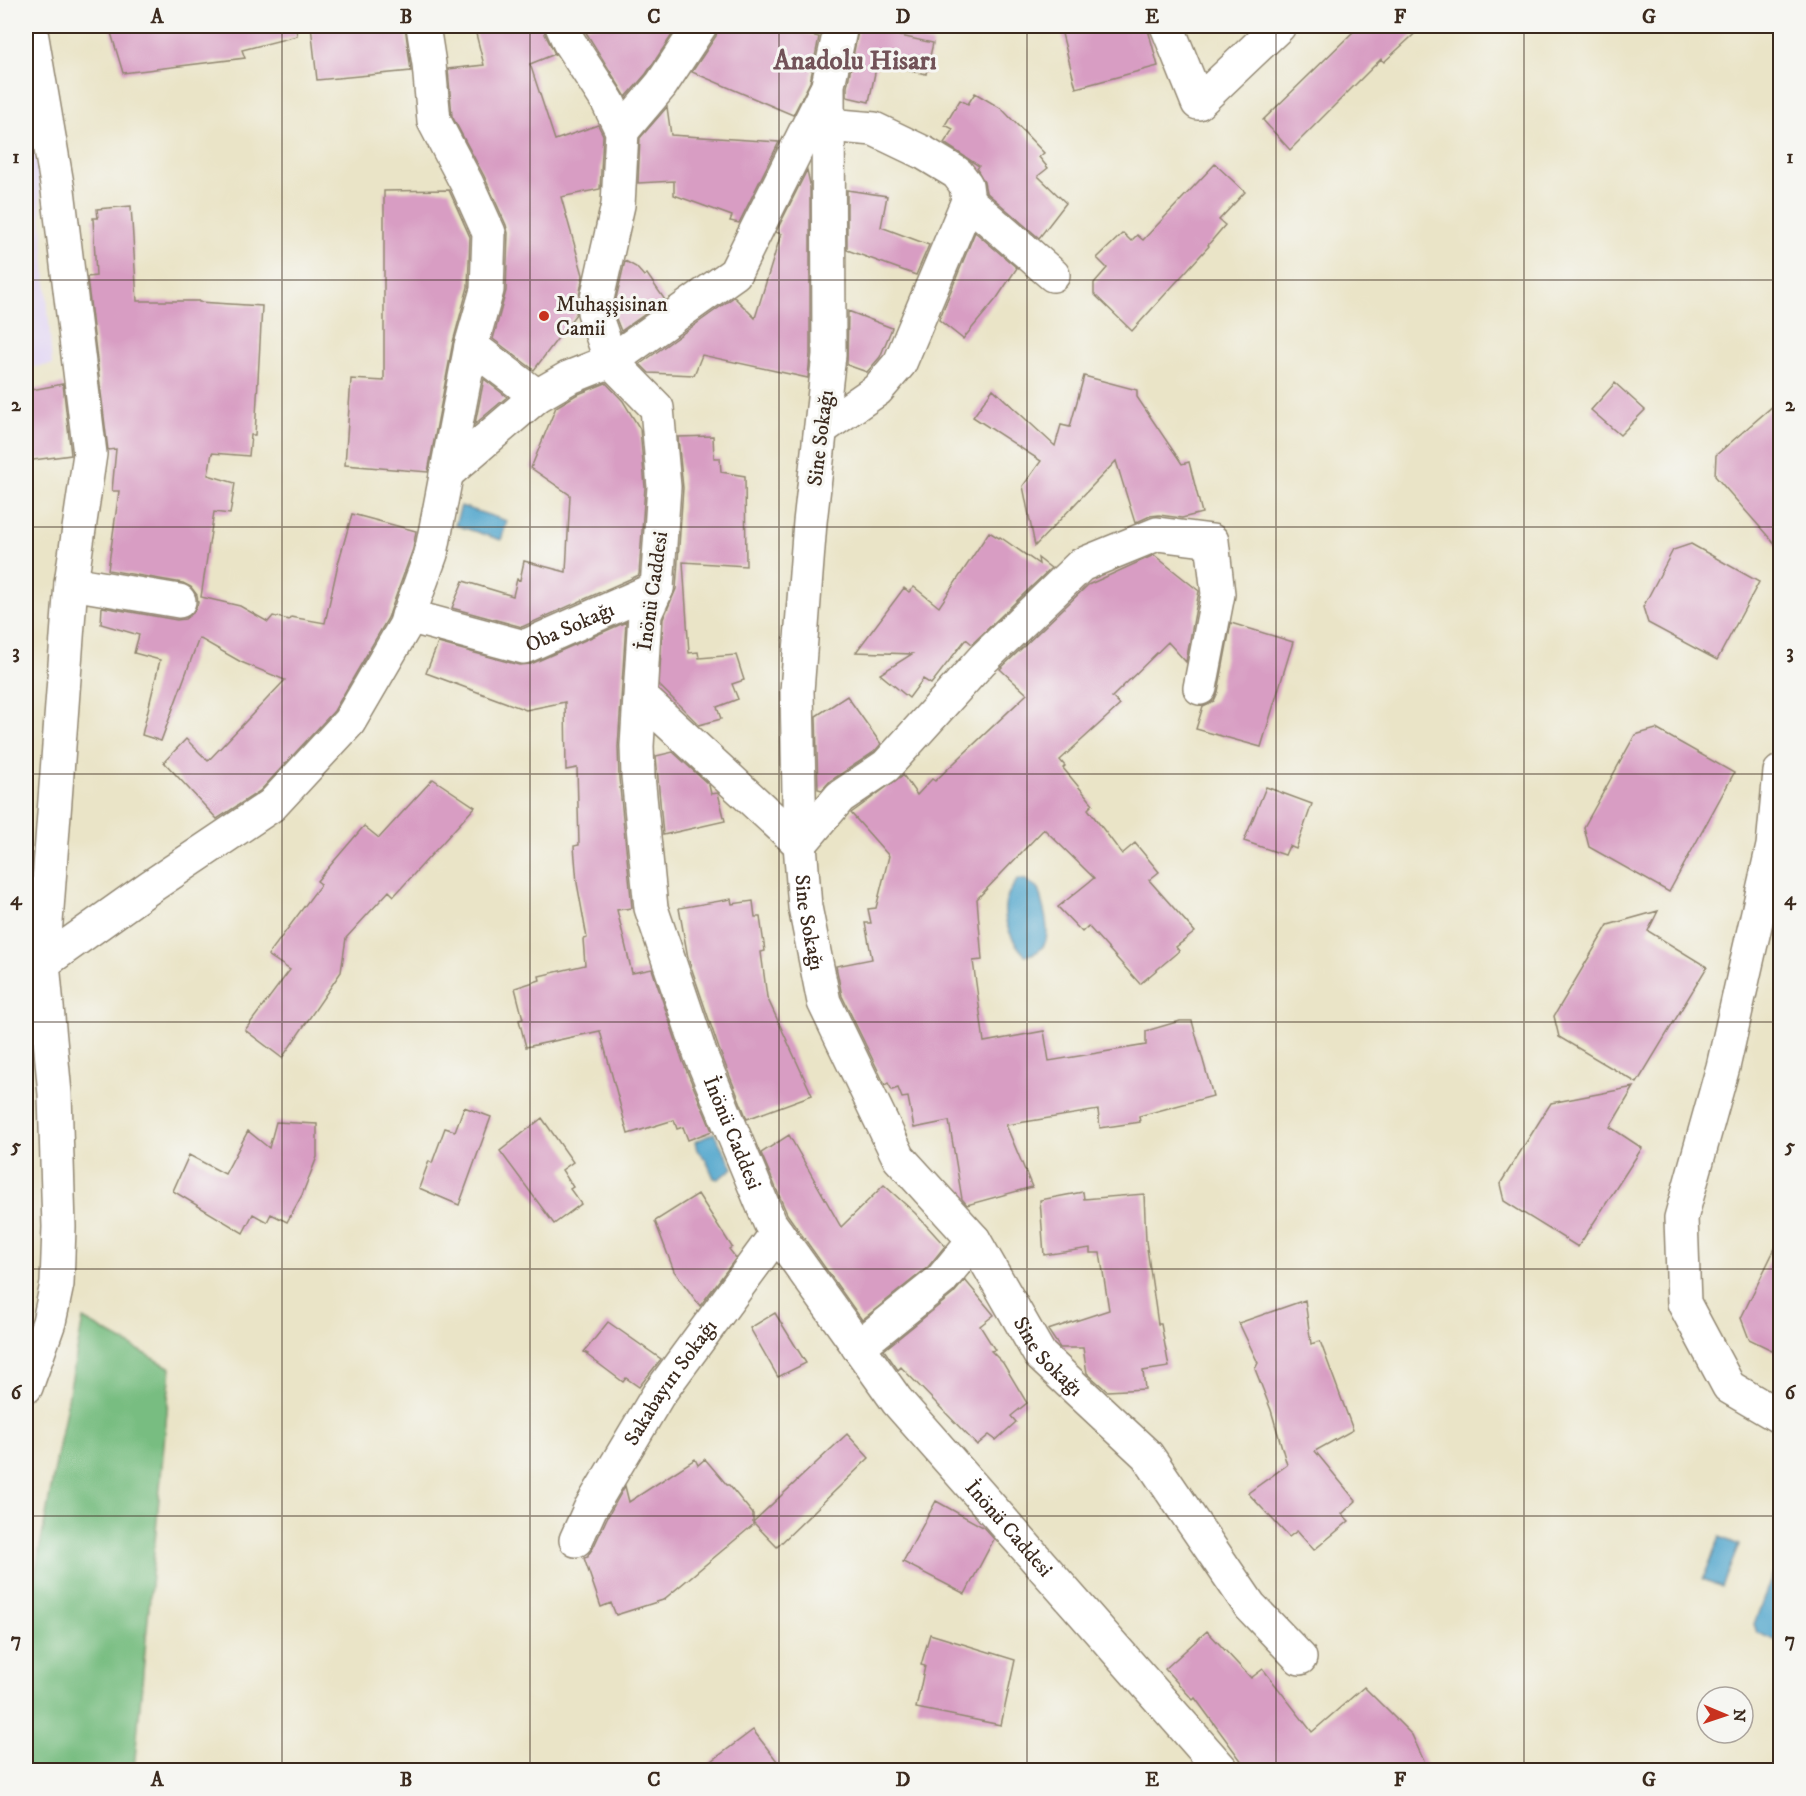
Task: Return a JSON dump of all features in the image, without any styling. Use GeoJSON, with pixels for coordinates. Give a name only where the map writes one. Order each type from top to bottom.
{"type":"FeatureCollection","features":[{"type":"Feature","properties":{"kind":"street"},"geometry":{"type":"LineString","coordinates":[[26,1387],[46,1334],[57,1284],[59,1227],[55,1094],[43,963],[71,583],[90,454],[58,190],[30,26]]}},
{"type":"Feature","properties":{"kind":"street"},"geometry":{"type":"LineString","coordinates":[[43,963],[272,805],[349,722],[405,626],[431,554],[471,346],[487,290],[489,233],[467,184],[434,121],[423,26]]}},
{"type":"Feature","properties":{"kind":"street"},"geometry":{"type":"LineString","coordinates":[[562,26],[569,42],[608,102],[622,130],[618,205],[594,312],[611,361]]}},
{"type":"Feature","properties":{"kind":"street"},"geometry":{"type":"LineString","coordinates":[[622,130],[661,85],[700,26]]}},
{"type":"Feature","properties":{"kind":"street","name":"Sine Sokağı"},"geometry":{"type":"LineString","coordinates":[[841,26],[828,85],[829,356],[810,522],[797,691],[800,844],[805,907],[824,1002],[899,1158],[974,1240],[1040,1355],[1147,1455],[1250,1606],[1300,1658]]}},
{"type":"Feature","properties":{"kind":"street"},"geometry":{"type":"LineString","coordinates":[[1167,26],[1198,104],[1280,26]]}},
{"type":"Feature","properties":{"kind":"street"},"geometry":{"type":"LineString","coordinates":[[446,474],[537,396],[568,378],[611,361],[735,273],[828,85]]}},
{"type":"Feature","properties":{"kind":"street"},"geometry":{"type":"LineString","coordinates":[[821,429],[876,390],[900,363],[968,201],[966,184],[957,173],[924,153],[874,129],[828,125]]}},
{"type":"Feature","properties":{"kind":"street"},"geometry":{"type":"LineString","coordinates":[[968,201],[1053,275]]}},
{"type":"Feature","properties":{"kind":"street"},"geometry":{"type":"LineString","coordinates":[[471,346],[537,396]]}},
{"type":"Feature","properties":{"kind":"street","name":"İnönü Caddesi"},"geometry":{"type":"LineString","coordinates":[[611,361],[657,408],[664,487],[657,588],[645,614],[637,746],[651,908],[701,1056],[770,1223],[897,1401],[1222,1770]]}},
{"type":"Feature","properties":{"kind":"street"},"geometry":{"type":"LineString","coordinates":[[641,697],[800,844],[840,797],[886,766],[982,660],[1081,565],[1157,534],[1212,541],[1218,594],[1200,688]]}},
{"type":"Feature","properties":{"kind":"street"},"geometry":{"type":"LineString","coordinates":[[71,583],[179,602]]}},
{"type":"Feature","properties":{"kind":"street","name":"Oba Sokağı"},"geometry":{"type":"LineString","coordinates":[[408,616],[524,647],[657,588]]}},
{"type":"Feature","properties":{"kind":"street"},"geometry":{"type":"LineString","coordinates":[[1780,772],[1773,846],[1768,869],[1723,1067],[1681,1218],[1684,1303],[1729,1387],[1780,1417]]}},
{"type":"Feature","properties":{"kind":"street","name":"Sakabayırı Sokağı"},"geometry":{"type":"LineString","coordinates":[[576,1540],[590,1509],[658,1395],[777,1233]]}},
{"type":"Feature","properties":{"kind":"street"},"geometry":{"type":"LineString","coordinates":[[858,1347],[941,1280],[974,1240]]}},
{"type":"Feature","properties":{"kind":"shaded area"},"geometry":{"type":"Polygon","coordinates":[[[26,94],[38,167],[52,365],[26,368],[26,94]]]}},
{"type":"Feature","properties":{"kind":"green space"},"geometry":{"type":"Polygon","coordinates":[[[83,1319],[171,1368],[134,1770],[26,1770],[26,1621],[83,1319]]]}},
{"type":"Feature","properties":{"kind":"water"},"geometry":{"type":"Polygon","coordinates":[[[461,506],[507,521],[501,540],[455,525],[461,506]]]}},
{"type":"Feature","properties":{"kind":"water"},"geometry":{"type":"Polygon","coordinates":[[[1018,879],[1027,880],[1038,890],[1047,928],[1045,943],[1041,949],[1025,955],[1012,937],[1005,915],[1009,892],[1018,879]]]}},
{"type":"Feature","properties":{"kind":"water"},"geometry":{"type":"Polygon","coordinates":[[[714,1133],[733,1168],[718,1179],[714,1178],[706,1160],[697,1150],[695,1142],[714,1133]]]}},
{"type":"Feature","properties":{"kind":"water"},"geometry":{"type":"Polygon","coordinates":[[[1720,1537],[1739,1545],[1722,1587],[1703,1579],[1720,1537]]]}},
{"type":"Feature","properties":{"kind":"water"},"geometry":{"type":"Polygon","coordinates":[[[1780,1556],[1780,1642],[1757,1633],[1754,1624],[1780,1556]]]}},
{"type":"Feature","properties":{"kind":"building"},"geometry":{"type":"Polygon","coordinates":[[[109,26],[296,26],[297,36],[242,50],[245,58],[123,73],[109,26]]]}},
{"type":"Feature","properties":{"kind":"building"},"geometry":{"type":"Polygon","coordinates":[[[311,26],[405,26],[411,71],[317,80],[311,26]]]}},
{"type":"Feature","properties":{"kind":"building"},"geometry":{"type":"Polygon","coordinates":[[[474,26],[544,26],[545,34],[555,54],[530,64],[555,140],[598,125],[603,135],[600,189],[561,197],[583,275],[576,314],[534,370],[493,339],[506,291],[508,233],[484,176],[452,116],[448,69],[484,65],[474,26]]]}},
{"type":"Feature","properties":{"kind":"building"},"geometry":{"type":"Polygon","coordinates":[[[582,26],[678,26],[646,74],[626,97],[582,26]]]}},
{"type":"Feature","properties":{"kind":"building"},"geometry":{"type":"Polygon","coordinates":[[[718,26],[776,26],[819,37],[810,82],[793,115],[692,72],[716,36],[718,26]]]}},
{"type":"Feature","properties":{"kind":"building"},"geometry":{"type":"Polygon","coordinates":[[[859,26],[893,26],[891,34],[933,43],[926,74],[877,63],[869,102],[847,97],[859,26]]]}},
{"type":"Feature","properties":{"kind":"building"},"geometry":{"type":"Polygon","coordinates":[[[1060,26],[1147,26],[1158,66],[1076,88],[1060,26]]]}},
{"type":"Feature","properties":{"kind":"building"},"geometry":{"type":"Polygon","coordinates":[[[1349,26],[1423,26],[1384,62],[1381,59],[1290,150],[1263,120],[1354,31],[1349,26]]]}},
{"type":"Feature","properties":{"kind":"building"},"geometry":{"type":"Polygon","coordinates":[[[975,93],[1002,109],[1044,153],[1039,157],[1048,168],[1038,176],[1066,203],[1039,238],[986,192],[977,169],[979,166],[944,143],[953,129],[945,125],[960,100],[968,104],[975,93]]]}},
{"type":"Feature","properties":{"kind":"building"},"geometry":{"type":"Polygon","coordinates":[[[667,107],[671,135],[779,142],[739,223],[730,221],[732,216],[674,195],[674,181],[638,183],[640,138],[667,107]]]}},
{"type":"Feature","properties":{"kind":"building"},"geometry":{"type":"Polygon","coordinates":[[[1215,164],[1245,192],[1219,220],[1225,225],[1209,246],[1132,331],[1094,294],[1094,283],[1107,268],[1097,258],[1123,233],[1131,241],[1137,235],[1143,240],[1215,164]]]}},
{"type":"Feature","properties":{"kind":"building"},"geometry":{"type":"Polygon","coordinates":[[[807,170],[810,184],[808,378],[702,355],[694,375],[649,373],[640,364],[734,297],[755,318],[781,234],[776,232],[807,170]]]}},
{"type":"Feature","properties":{"kind":"building"},"geometry":{"type":"Polygon","coordinates":[[[449,190],[470,237],[468,287],[453,342],[428,472],[345,465],[351,379],[384,381],[384,191],[449,190]]]}},
{"type":"Feature","properties":{"kind":"building"},"geometry":{"type":"Polygon","coordinates":[[[847,190],[887,196],[881,227],[929,245],[916,275],[847,250],[847,190]]]}},
{"type":"Feature","properties":{"kind":"building"},"geometry":{"type":"Polygon","coordinates":[[[131,206],[137,301],[199,301],[262,306],[255,435],[251,435],[249,456],[212,453],[208,475],[235,483],[230,514],[214,512],[201,597],[240,606],[268,622],[273,616],[289,620],[291,617],[325,623],[352,514],[416,531],[413,549],[388,618],[334,711],[260,791],[217,819],[164,762],[186,739],[208,761],[285,680],[241,662],[199,638],[161,741],[142,735],[160,660],[134,653],[139,635],[101,624],[102,607],[177,620],[185,619],[193,613],[198,603],[197,595],[191,587],[183,583],[108,570],[119,491],[112,491],[116,449],[108,450],[87,277],[96,276],[93,218],[98,218],[97,209],[131,206]]]}},
{"type":"Feature","properties":{"kind":"building"},"geometry":{"type":"Polygon","coordinates":[[[975,232],[1017,268],[997,298],[963,339],[939,320],[975,232]]]}},
{"type":"Feature","properties":{"kind":"building"},"geometry":{"type":"Polygon","coordinates":[[[625,261],[636,267],[644,276],[647,274],[665,300],[621,331],[613,311],[625,261]]]}},
{"type":"Feature","properties":{"kind":"building"},"geometry":{"type":"Polygon","coordinates":[[[848,311],[892,328],[880,357],[867,372],[847,365],[848,311]]]}},
{"type":"Feature","properties":{"kind":"building"},"geometry":{"type":"Polygon","coordinates":[[[1084,376],[1137,390],[1137,397],[1182,464],[1189,462],[1202,513],[1182,518],[1150,516],[1135,523],[1116,461],[1035,546],[1023,486],[1041,461],[973,417],[993,389],[1055,446],[1061,425],[1070,427],[1084,376]]]}},
{"type":"Feature","properties":{"kind":"building"},"geometry":{"type":"Polygon","coordinates":[[[484,379],[507,397],[475,424],[484,379]]]}},
{"type":"Feature","properties":{"kind":"building"},"geometry":{"type":"Polygon","coordinates":[[[606,383],[623,401],[640,429],[645,487],[639,575],[522,627],[452,608],[463,581],[513,596],[517,579],[520,580],[524,561],[566,572],[570,495],[531,468],[556,407],[576,395],[606,383]]]}},
{"type":"Feature","properties":{"kind":"building"},"geometry":{"type":"Polygon","coordinates":[[[1615,383],[1645,410],[1620,435],[1591,410],[1615,383]]]}},
{"type":"Feature","properties":{"kind":"building"},"geometry":{"type":"Polygon","coordinates":[[[63,384],[71,455],[26,461],[26,391],[63,384]]]}},
{"type":"Feature","properties":{"kind":"building"},"geometry":{"type":"Polygon","coordinates":[[[1780,400],[1780,550],[1715,476],[1716,455],[1780,400]]]}},
{"type":"Feature","properties":{"kind":"building"},"geometry":{"type":"Polygon","coordinates":[[[713,436],[714,458],[720,458],[721,472],[745,476],[746,566],[683,562],[689,653],[698,652],[699,658],[736,655],[744,680],[732,684],[738,699],[717,707],[721,719],[699,725],[659,685],[663,619],[676,589],[683,488],[678,437],[713,436]]]}},
{"type":"Feature","properties":{"kind":"building"},"geometry":{"type":"Polygon","coordinates":[[[989,532],[1039,564],[1038,558],[1051,568],[972,644],[966,639],[931,684],[923,679],[909,698],[880,674],[912,654],[856,652],[904,588],[909,592],[914,587],[939,607],[989,532]]]}},
{"type":"Feature","properties":{"kind":"building"},"geometry":{"type":"Polygon","coordinates":[[[1691,544],[1759,582],[1717,660],[1648,623],[1643,607],[1673,550],[1691,544]]]}},
{"type":"Feature","properties":{"kind":"building"},"geometry":{"type":"Polygon","coordinates":[[[1154,555],[1199,591],[1186,662],[1168,642],[1112,697],[1120,705],[1060,760],[1065,766],[1063,768],[1093,804],[1088,809],[1122,854],[1135,843],[1159,872],[1149,880],[1195,932],[1176,947],[1179,951],[1140,984],[1088,926],[1082,932],[1058,907],[1094,878],[1044,829],[977,899],[982,960],[973,961],[984,1042],[1044,1031],[1049,1061],[1146,1045],[1146,1031],[1180,1021],[1192,1021],[1213,1096],[1139,1116],[1140,1122],[1100,1128],[1098,1110],[1006,1125],[1032,1187],[967,1205],[962,1199],[949,1121],[914,1128],[908,1097],[902,1098],[898,1088],[892,1090],[888,1083],[885,1085],[842,996],[836,966],[872,959],[865,923],[871,923],[868,909],[876,908],[889,856],[851,813],[903,775],[917,795],[932,779],[935,781],[1027,694],[1000,669],[1088,585],[1154,555]]]}},
{"type":"Feature","properties":{"kind":"building"},"geometry":{"type":"Polygon","coordinates":[[[626,622],[618,747],[632,908],[617,910],[632,973],[652,969],[683,1062],[712,1131],[688,1140],[683,1127],[677,1129],[674,1120],[628,1134],[600,1031],[526,1047],[519,1020],[523,1019],[515,988],[540,980],[539,976],[585,965],[583,939],[587,938],[577,883],[574,846],[579,845],[577,768],[566,770],[565,702],[526,710],[426,673],[438,643],[519,665],[531,664],[626,622]]]}},
{"type":"Feature","properties":{"kind":"building"},"geometry":{"type":"Polygon","coordinates":[[[1231,623],[1293,642],[1261,747],[1196,729],[1203,706],[1214,701],[1218,692],[1231,623]]]}},
{"type":"Feature","properties":{"kind":"building"},"geometry":{"type":"Polygon","coordinates":[[[847,696],[881,744],[874,752],[830,781],[822,790],[818,789],[816,716],[847,696]]]}},
{"type":"Feature","properties":{"kind":"building"},"geometry":{"type":"Polygon","coordinates":[[[1656,729],[1734,773],[1669,892],[1589,847],[1584,827],[1635,735],[1656,729]]]}},
{"type":"Feature","properties":{"kind":"building"},"geometry":{"type":"Polygon","coordinates":[[[673,752],[709,785],[711,794],[718,793],[725,821],[663,835],[656,756],[673,752]]]}},
{"type":"Feature","properties":{"kind":"building"},"geometry":{"type":"Polygon","coordinates":[[[433,779],[475,807],[394,896],[389,891],[346,938],[341,972],[282,1058],[245,1030],[290,970],[268,955],[321,884],[317,881],[364,826],[379,838],[433,779]]]}},
{"type":"Feature","properties":{"kind":"building"},"geometry":{"type":"Polygon","coordinates":[[[1266,787],[1312,804],[1296,849],[1289,846],[1285,855],[1244,841],[1266,787]]]}},
{"type":"Feature","properties":{"kind":"building"},"geometry":{"type":"Polygon","coordinates":[[[731,899],[732,904],[753,901],[755,917],[760,917],[765,951],[761,952],[767,997],[812,1095],[747,1119],[719,1049],[688,958],[679,908],[731,899]]]}},
{"type":"Feature","properties":{"kind":"building"},"geometry":{"type":"Polygon","coordinates":[[[1658,911],[1648,931],[1707,967],[1637,1083],[1559,1037],[1554,1016],[1608,925],[1658,911]]]}},
{"type":"Feature","properties":{"kind":"building"},"geometry":{"type":"Polygon","coordinates":[[[1634,1087],[1610,1127],[1642,1148],[1578,1247],[1504,1201],[1500,1184],[1551,1103],[1634,1087]]]}},
{"type":"Feature","properties":{"kind":"building"},"geometry":{"type":"Polygon","coordinates":[[[464,1107],[491,1117],[459,1205],[419,1188],[429,1161],[432,1163],[445,1128],[455,1131],[464,1107]]]}},
{"type":"Feature","properties":{"kind":"building"},"geometry":{"type":"Polygon","coordinates":[[[542,1118],[573,1162],[562,1170],[573,1187],[570,1189],[581,1204],[554,1224],[500,1151],[542,1118]]]}},
{"type":"Feature","properties":{"kind":"building"},"geometry":{"type":"Polygon","coordinates":[[[276,1122],[317,1124],[317,1157],[302,1195],[287,1222],[271,1214],[267,1222],[253,1214],[243,1233],[173,1191],[189,1155],[225,1174],[248,1131],[269,1148],[276,1122]]]}},
{"type":"Feature","properties":{"kind":"building"},"geometry":{"type":"Polygon","coordinates":[[[789,1135],[841,1227],[884,1185],[915,1213],[945,1246],[928,1267],[862,1320],[787,1214],[761,1153],[789,1135]]]}},
{"type":"Feature","properties":{"kind":"building"},"geometry":{"type":"Polygon","coordinates":[[[1083,1192],[1084,1199],[1144,1194],[1146,1241],[1158,1324],[1161,1324],[1169,1367],[1143,1371],[1145,1389],[1107,1391],[1087,1373],[1083,1348],[1060,1348],[1048,1330],[1109,1310],[1100,1253],[1090,1253],[1090,1248],[1044,1255],[1040,1200],[1083,1192]]]}},
{"type":"Feature","properties":{"kind":"building"},"geometry":{"type":"Polygon","coordinates":[[[698,1194],[732,1247],[729,1249],[736,1258],[700,1306],[674,1271],[655,1221],[698,1194]]]}},
{"type":"Feature","properties":{"kind":"building"},"geometry":{"type":"Polygon","coordinates":[[[1780,1238],[1780,1354],[1749,1339],[1741,1318],[1780,1238]]]}},
{"type":"Feature","properties":{"kind":"building"},"geometry":{"type":"Polygon","coordinates":[[[965,1280],[994,1315],[980,1326],[995,1350],[991,1351],[1003,1363],[1027,1403],[1011,1416],[1016,1422],[996,1440],[989,1435],[977,1445],[901,1367],[898,1370],[884,1350],[953,1294],[965,1280]]]}},
{"type":"Feature","properties":{"kind":"building"},"geometry":{"type":"Polygon","coordinates":[[[1305,1300],[1311,1344],[1320,1341],[1353,1430],[1315,1451],[1356,1501],[1342,1514],[1349,1521],[1314,1550],[1297,1531],[1289,1537],[1248,1493],[1287,1465],[1271,1410],[1255,1369],[1258,1363],[1239,1323],[1305,1300]]]}},
{"type":"Feature","properties":{"kind":"building"},"geometry":{"type":"Polygon","coordinates":[[[775,1313],[806,1363],[778,1377],[750,1328],[775,1313]]]}},
{"type":"Feature","properties":{"kind":"building"},"geometry":{"type":"Polygon","coordinates":[[[608,1322],[661,1359],[639,1387],[626,1378],[623,1382],[584,1352],[608,1322]]]}},
{"type":"Feature","properties":{"kind":"building"},"geometry":{"type":"Polygon","coordinates":[[[847,1434],[869,1458],[777,1547],[753,1522],[847,1434]]]}},
{"type":"Feature","properties":{"kind":"building"},"geometry":{"type":"Polygon","coordinates":[[[695,1459],[698,1465],[705,1459],[729,1485],[753,1514],[753,1525],[663,1600],[616,1615],[611,1603],[601,1607],[584,1558],[588,1557],[625,1486],[629,1502],[695,1459]]]}},
{"type":"Feature","properties":{"kind":"building"},"geometry":{"type":"Polygon","coordinates":[[[936,1501],[983,1527],[994,1539],[965,1594],[903,1562],[936,1501]]]}},
{"type":"Feature","properties":{"kind":"building"},"geometry":{"type":"Polygon","coordinates":[[[1207,1631],[1251,1678],[1263,1669],[1312,1732],[1364,1687],[1412,1735],[1428,1770],[1248,1770],[1195,1698],[1193,1700],[1165,1669],[1207,1631]]]}},
{"type":"Feature","properties":{"kind":"building"},"geometry":{"type":"Polygon","coordinates":[[[930,1634],[1015,1660],[1001,1725],[916,1708],[925,1666],[921,1665],[930,1634]]]}},
{"type":"Feature","properties":{"kind":"building"},"geometry":{"type":"Polygon","coordinates":[[[753,1730],[784,1770],[700,1770],[753,1730]]]}},
{"type":"Feature","properties":{"kind":"place","name":"Muhaşşisinan Camii"},"geometry":{"type":"Point","coordinates":[544,316]}},
{"type":"Feature","properties":{"kind":"district","name":"Anadolu Hisarı"},"geometry":{"type":"Point","coordinates":[855,60]}}]}
